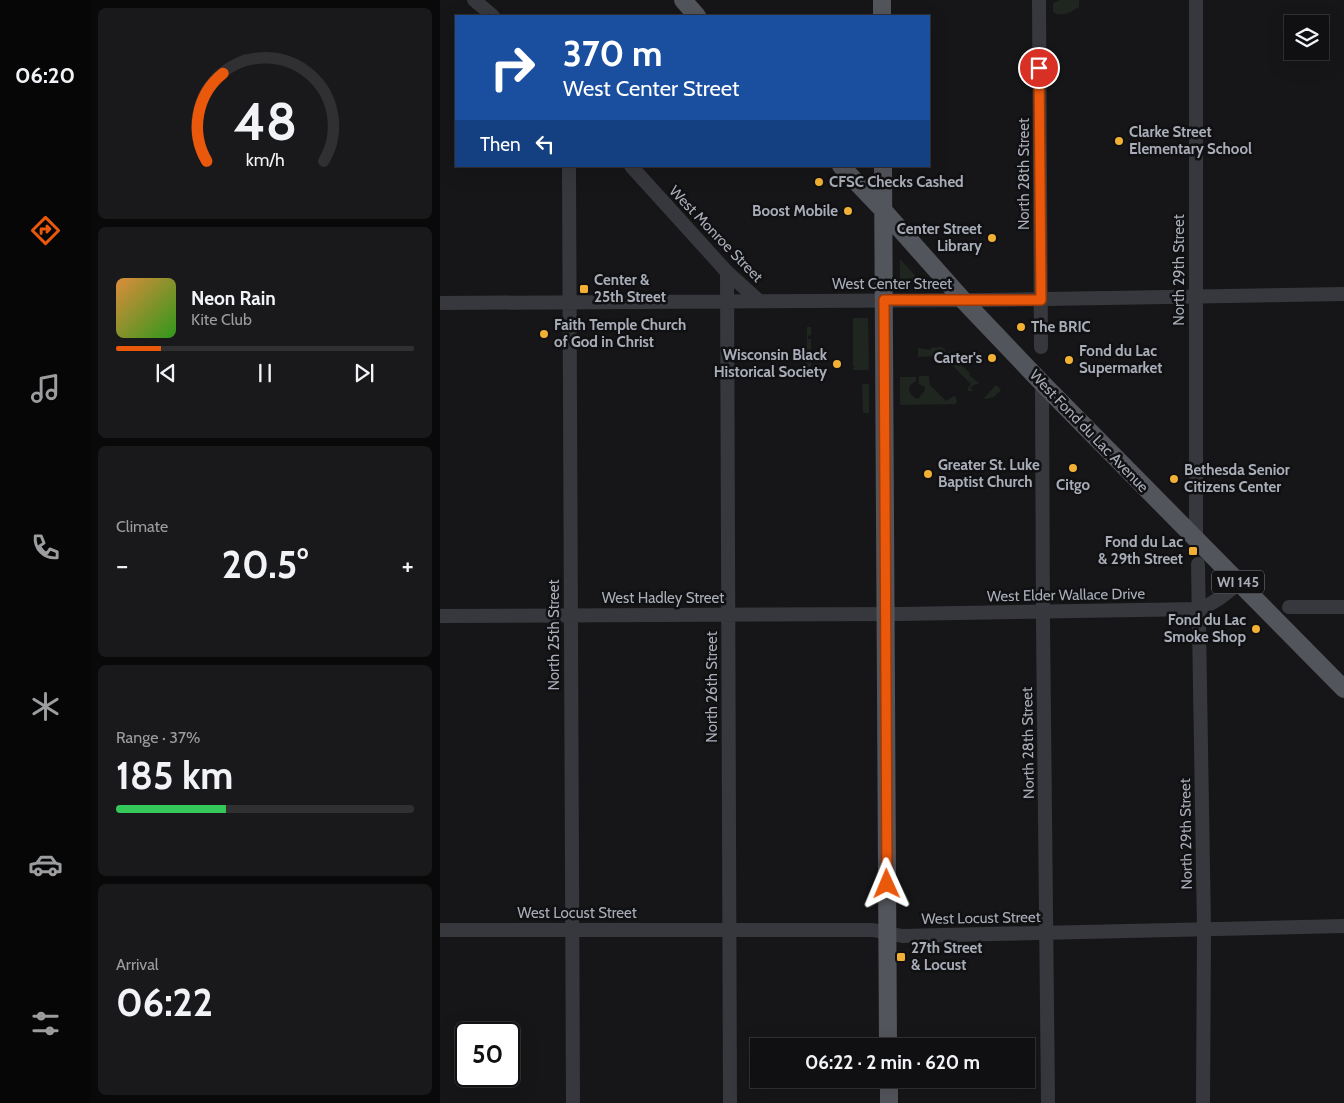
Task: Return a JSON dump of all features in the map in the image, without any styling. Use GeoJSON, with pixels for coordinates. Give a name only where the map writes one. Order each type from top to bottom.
{"type":"FeatureCollection","features":[{"type":"Feature","properties":{"kind":"main road"},"geometry":{"type":"LineString","coordinates":[[682,0],[697,15]]}},
{"type":"Feature","properties":{"kind":"main road"},"geometry":{"type":"LineString","coordinates":[[882,0],[882,15]]}},
{"type":"Feature","properties":{"kind":"main road","name":"West Fond du Lac Avenue"},"geometry":{"type":"LineString","coordinates":[[842,167],[963,300],[1042,383],[1344,690]]}},
{"type":"Feature","properties":{"kind":"main road"},"geometry":{"type":"LineString","coordinates":[[883,167],[888,1038]]}},
{"type":"Feature","properties":{"kind":"main road"},"geometry":{"type":"LineString","coordinates":[[888,1088],[889,1103]]}},
{"type":"Feature","properties":{"kind":"street"},"geometry":{"type":"LineString","coordinates":[[474,0],[491,15]]}},
{"type":"Feature","properties":{"kind":"street","name":"North 28th Street"},"geometry":{"type":"LineString","coordinates":[[1039,0],[1041,348]]}},
{"type":"Feature","properties":{"kind":"street","name":"North 29th Street"},"geometry":{"type":"LineString","coordinates":[[1196,0],[1196,541]]}},
{"type":"Feature","properties":{"kind":"street","name":"North 25th Street"},"geometry":{"type":"LineString","coordinates":[[569,167],[573,1103]]}},
{"type":"Feature","properties":{"kind":"street","name":"West Monroe Street"},"geometry":{"type":"LineString","coordinates":[[632,167],[727,272],[759,301]]}},
{"type":"Feature","properties":{"kind":"street","name":"North 26th Street"},"geometry":{"type":"LineString","coordinates":[[727,272],[730,1103]]}},
{"type":"Feature","properties":{"kind":"street","name":"West Center Street"},"geometry":{"type":"LineString","coordinates":[[440,303],[1041,300],[1344,294]]}},
{"type":"Feature","properties":{"kind":"street","name":"North 28th Street"},"geometry":{"type":"LineString","coordinates":[[1042,383],[1042,612],[1048,1103]]}},
{"type":"Feature","properties":{"kind":"street","name":"North 29th Street"},"geometry":{"type":"LineString","coordinates":[[1198,564],[1204,930],[1203,1103]]}},
{"type":"Feature","properties":{"kind":"street","name":"West Elder Wallace Drive"},"geometry":{"type":"LineString","coordinates":[[886,614],[1199,609],[1210,605],[1224,596],[1239,583]]}},
{"type":"Feature","properties":{"kind":"street"},"geometry":{"type":"LineString","coordinates":[[1289,607],[1344,607]]}},
{"type":"Feature","properties":{"kind":"street","name":"West Hadley Street"},"geometry":{"type":"LineString","coordinates":[[440,616],[886,614]]}},
{"type":"Feature","properties":{"kind":"street","name":"West Locust Street"},"geometry":{"type":"LineString","coordinates":[[440,930],[874,930],[902,936],[1344,926]]}},
{"type":"Feature","properties":{"kind":"shaded area"},"geometry":{"type":"Polygon","coordinates":[[[1060,0],[1079,0],[1079,7],[1066,14],[1057,14],[1053,12],[1053,3],[1060,0]]]}},
{"type":"Feature","properties":{"kind":"shaded area"},"geometry":{"type":"Polygon","coordinates":[[[900,259],[922,283],[921,284],[900,284],[900,259]]]}},
{"type":"Feature","properties":{"kind":"shaded area"},"geometry":{"type":"Polygon","coordinates":[[[853,318],[868,318],[869,370],[853,370],[855,368],[853,366],[853,318]]]}},
{"type":"Feature","properties":{"kind":"shaded area"},"geometry":{"type":"Polygon","coordinates":[[[807,327],[811,327],[811,335],[808,336],[808,339],[811,339],[811,378],[806,378],[805,352],[807,352],[807,327]]]}},
{"type":"Feature","properties":{"kind":"shaded area"},"geometry":{"type":"Polygon","coordinates":[[[942,347],[946,351],[935,363],[934,356],[918,357],[918,348],[931,350],[931,348],[942,347]]]}},
{"type":"Feature","properties":{"kind":"shaded area"},"geometry":{"type":"Polygon","coordinates":[[[949,351],[956,361],[970,373],[969,375],[979,383],[970,388],[973,391],[967,389],[971,384],[944,357],[949,351]]]}},
{"type":"Feature","properties":{"kind":"shaded area"},"geometry":{"type":"Polygon","coordinates":[[[919,376],[929,376],[929,384],[946,401],[954,396],[957,402],[955,404],[900,405],[900,377],[916,377],[916,381],[910,385],[909,390],[913,397],[918,399],[925,390],[925,387],[919,384],[919,376]]]}},
{"type":"Feature","properties":{"kind":"shaded area"},"geometry":{"type":"Polygon","coordinates":[[[869,384],[869,413],[863,413],[862,385],[869,384]]]}},
{"type":"Feature","properties":{"kind":"shaded area"},"geometry":{"type":"Polygon","coordinates":[[[996,385],[1001,390],[994,397],[984,398],[996,385]]]}},
{"type":"Feature","properties":{"kind":"place","name":"Clarke Street Elementary School"},"geometry":{"type":"Point","coordinates":[1119,141]}},
{"type":"Feature","properties":{"kind":"place","name":"CFSC Checks Cashed"},"geometry":{"type":"Point","coordinates":[819,182]}},
{"type":"Feature","properties":{"kind":"place","name":"Boost Mobile"},"geometry":{"type":"Point","coordinates":[848,211]}},
{"type":"Feature","properties":{"kind":"place","name":"Center Street Library"},"geometry":{"type":"Point","coordinates":[992,238]}},
{"type":"Feature","properties":{"kind":"place","name":"Center & 25th Street"},"geometry":{"type":"Point","coordinates":[584,289]}},
{"type":"Feature","properties":{"kind":"place","name":"The BRIC"},"geometry":{"type":"Point","coordinates":[1021,327]}},
{"type":"Feature","properties":{"kind":"place","name":"Faith Temple Church of God in Christ"},"geometry":{"type":"Point","coordinates":[544,334]}},
{"type":"Feature","properties":{"kind":"place","name":"Carter's"},"geometry":{"type":"Point","coordinates":[992,358]}},
{"type":"Feature","properties":{"kind":"place","name":"Fond du Lac Supermarket"},"geometry":{"type":"Point","coordinates":[1069,360]}},
{"type":"Feature","properties":{"kind":"place","name":"Wisconsin Black Historical Society"},"geometry":{"type":"Point","coordinates":[837,364]}},
{"type":"Feature","properties":{"kind":"place","name":"Citgo"},"geometry":{"type":"Point","coordinates":[1073,468]}},
{"type":"Feature","properties":{"kind":"place","name":"Greater St. Luke Baptist Church"},"geometry":{"type":"Point","coordinates":[928,474]}},
{"type":"Feature","properties":{"kind":"place","name":"Bethesda Senior Citizens Center"},"geometry":{"type":"Point","coordinates":[1174,479]}},
{"type":"Feature","properties":{"kind":"place","name":"Fond du Lac & 29th Street"},"geometry":{"type":"Point","coordinates":[1193,551]}},
{"type":"Feature","properties":{"kind":"place","name":"Fond du Lac Smoke Shop"},"geometry":{"type":"Point","coordinates":[1256,629]}},
{"type":"Feature","properties":{"kind":"place","name":"27th Street & Locust"},"geometry":{"type":"Point","coordinates":[901,957]}},
{"type":"Feature","properties":{"kind":"route"},"geometry":{"type":"LineString","coordinates":[[887,884],[884,300],[1041,300],[1039,68]]}}]}
